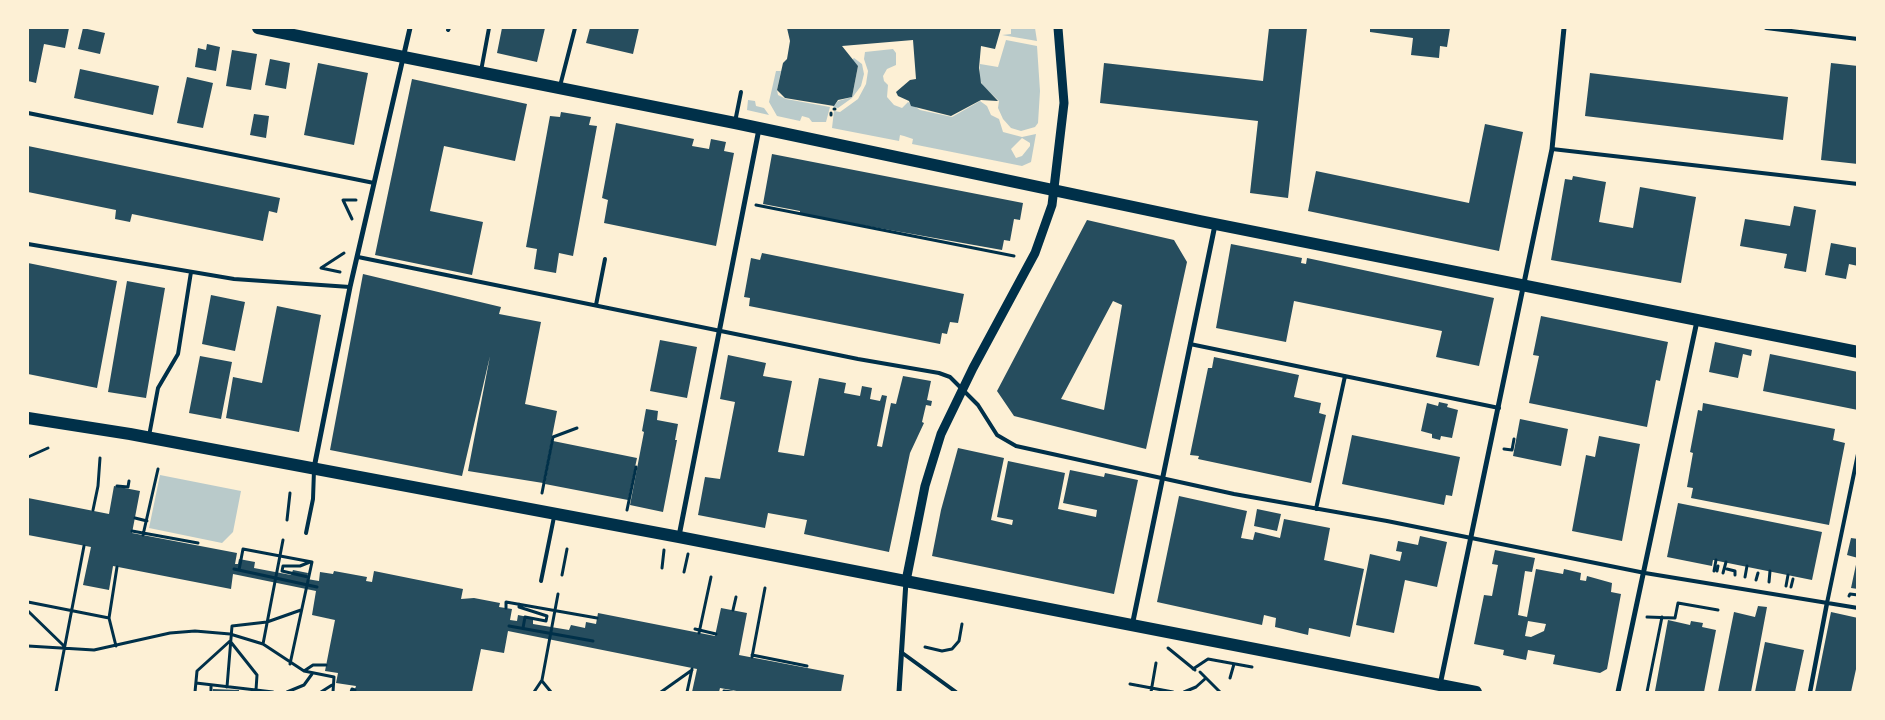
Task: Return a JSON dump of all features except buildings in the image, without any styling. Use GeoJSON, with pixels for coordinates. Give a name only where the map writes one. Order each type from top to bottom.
{"type":"FeatureCollection","features":[{"type":"Feature","properties":{"kind":"main road"},"geometry":{"type":"LineString","coordinates":[[258,28],[735,123],[1215,224],[1858,352]]}},
{"type":"Feature","properties":{"kind":"main road"},"geometry":{"type":"LineString","coordinates":[[28,418],[314,468],[678,537],[1132,626],[1438,689],[1476,692]]}},
{"type":"Feature","properties":{"kind":"street"},"geometry":{"type":"LineString","coordinates":[[314,468],[350,287],[410,28]]}},
{"type":"Feature","properties":{"kind":"street"},"geometry":{"type":"LineString","coordinates":[[899,692],[906,581],[925,486],[936,449],[962,389],[1035,253],[1046,225],[1055,191],[1064,91],[1058,28]]}},
{"type":"Feature","properties":{"kind":"street"},"geometry":{"type":"LineString","coordinates":[[1438,689],[1472,538],[1552,149],[1564,28]]}},
{"type":"Feature","properties":{"kind":"street"},"geometry":{"type":"LineString","coordinates":[[678,537],[759,129]]}},
{"type":"Feature","properties":{"kind":"street"},"geometry":{"type":"LineString","coordinates":[[1132,626],[1215,224]]}},
{"type":"Feature","properties":{"kind":"street"},"geometry":{"type":"LineString","coordinates":[[1618,692],[1645,573],[1697,320]]}},
{"type":"Feature","properties":{"kind":"street"},"geometry":{"type":"LineString","coordinates":[[1810,692],[1826,603]]}},
{"type":"Feature","properties":{"kind":"lane"},"geometry":{"type":"LineString","coordinates":[[481,73],[489,28]]}},
{"type":"Feature","properties":{"kind":"lane"},"geometry":{"type":"LineString","coordinates":[[560,88],[575,28]]}},
{"type":"Feature","properties":{"kind":"lane"},"geometry":{"type":"LineString","coordinates":[[1766,28],[1858,39]]}},
{"type":"Feature","properties":{"kind":"lane"},"geometry":{"type":"LineString","coordinates":[[735,123],[741,92]]}},
{"type":"Feature","properties":{"kind":"lane"},"geometry":{"type":"LineString","coordinates":[[28,113],[374,184]]}},
{"type":"Feature","properties":{"kind":"lane"},"geometry":{"type":"LineString","coordinates":[[1552,149],[1858,184]]}},
{"type":"Feature","properties":{"kind":"lane"},"geometry":{"type":"LineString","coordinates":[[28,244],[234,279],[350,287]]}},
{"type":"Feature","properties":{"kind":"lane"},"geometry":{"type":"LineString","coordinates":[[358,257],[858,359],[940,373],[950,377],[978,405],[997,435],[1016,446],[1316,509],[1645,573],[1858,608]]}},
{"type":"Feature","properties":{"kind":"lane"},"geometry":{"type":"LineString","coordinates":[[596,305],[605,259]]}},
{"type":"Feature","properties":{"kind":"lane"},"geometry":{"type":"LineString","coordinates":[[148,438],[158,388],[178,354],[191,272]]}},
{"type":"Feature","properties":{"kind":"lane"},"geometry":{"type":"LineString","coordinates":[[1190,344],[1499,408]]}},
{"type":"Feature","properties":{"kind":"lane"},"geometry":{"type":"LineString","coordinates":[[1316,509],[1344,376]]}},
{"type":"Feature","properties":{"kind":"lane"},"geometry":{"type":"LineString","coordinates":[[1826,603],[1858,454]]}},
{"type":"Feature","properties":{"kind":"lane"},"geometry":{"type":"LineString","coordinates":[[306,534],[313,499],[314,468]]}},
{"type":"Feature","properties":{"kind":"lane"},"geometry":{"type":"LineString","coordinates":[[541,580],[555,514]]}},
{"type":"Feature","properties":{"kind":"lane"},"geometry":{"type":"LineString","coordinates":[[901,652],[956,692]]}},
{"type":"Feature","properties":{"kind":"path"},"geometry":{"type":"LineString","coordinates":[[352,220],[342,200],[356,200]]}},
{"type":"Feature","properties":{"kind":"path"},"geometry":{"type":"LineString","coordinates":[[756,205],[1014,256]]}},
{"type":"Feature","properties":{"kind":"path"},"geometry":{"type":"LineString","coordinates":[[340,272],[321,268],[344,253]]}},
{"type":"Feature","properties":{"kind":"path"},"geometry":{"type":"LineString","coordinates":[[542,493],[553,437],[577,428]]}},
{"type":"Feature","properties":{"kind":"path"},"geometry":{"type":"LineString","coordinates":[[1504,449],[1512,450],[1514,439]]}},
{"type":"Feature","properties":{"kind":"path"},"geometry":{"type":"LineString","coordinates":[[28,457],[48,448]]}},
{"type":"Feature","properties":{"kind":"path"},"geometry":{"type":"LineString","coordinates":[[93,510],[98,486],[100,458]]}},
{"type":"Feature","properties":{"kind":"path"},"geometry":{"type":"LineString","coordinates":[[627,510],[636,467]]}},
{"type":"Feature","properties":{"kind":"path"},"geometry":{"type":"LineString","coordinates":[[143,534],[158,468]]}},
{"type":"Feature","properties":{"kind":"path"},"geometry":{"type":"LineString","coordinates":[[117,486],[128,486],[129,480]]}},
{"type":"Feature","properties":{"kind":"path"},"geometry":{"type":"LineString","coordinates":[[287,520],[290,493]]}},
{"type":"Feature","properties":{"kind":"path"},"geometry":{"type":"LineString","coordinates":[[135,518],[147,521]]}},
{"type":"Feature","properties":{"kind":"path"},"geometry":{"type":"LineString","coordinates":[[132,530],[143,534],[198,543]]}},
{"type":"Feature","properties":{"kind":"path"},"geometry":{"type":"LineString","coordinates":[[262,644],[283,540]]}},
{"type":"Feature","properties":{"kind":"path"},"geometry":{"type":"LineString","coordinates":[[56,692],[84,546]]}},
{"type":"Feature","properties":{"kind":"path"},"geometry":{"type":"LineString","coordinates":[[311,562],[243,549],[236,570],[317,586]]}},
{"type":"Feature","properties":{"kind":"path"},"geometry":{"type":"LineString","coordinates":[[562,575],[567,549]]}},
{"type":"Feature","properties":{"kind":"path"},"geometry":{"type":"LineString","coordinates":[[662,568],[664,550]]}},
{"type":"Feature","properties":{"kind":"path"},"geometry":{"type":"LineString","coordinates":[[684,572],[688,554]]}},
{"type":"Feature","properties":{"kind":"path"},"geometry":{"type":"LineString","coordinates":[[1716,560],[1715,571],[1718,566]]}},
{"type":"Feature","properties":{"kind":"path"},"geometry":{"type":"LineString","coordinates":[[290,664],[311,562]]}},
{"type":"Feature","properties":{"kind":"path"},"geometry":{"type":"LineString","coordinates":[[308,577],[282,571],[283,566],[300,566],[311,562]]}},
{"type":"Feature","properties":{"kind":"path"},"geometry":{"type":"LineString","coordinates":[[1723,573],[1726,562]]}},
{"type":"Feature","properties":{"kind":"path"},"geometry":{"type":"LineString","coordinates":[[1745,577],[1747,566]]}},
{"type":"Feature","properties":{"kind":"path"},"geometry":{"type":"LineString","coordinates":[[116,646],[109,618],[112,582],[117,567]]}},
{"type":"Feature","properties":{"kind":"path"},"geometry":{"type":"LineString","coordinates":[[1727,569],[1735,571],[1734,575]]}},
{"type":"Feature","properties":{"kind":"path"},"geometry":{"type":"LineString","coordinates":[[1768,582],[1770,571]]}},
{"type":"Feature","properties":{"kind":"path"},"geometry":{"type":"LineString","coordinates":[[1756,580],[1758,573]]}},
{"type":"Feature","properties":{"kind":"path"},"geometry":{"type":"LineString","coordinates":[[1786,586],[1788,575]]}},
{"type":"Feature","properties":{"kind":"path"},"geometry":{"type":"LineString","coordinates":[[700,631],[711,577]]}},
{"type":"Feature","properties":{"kind":"path"},"geometry":{"type":"LineString","coordinates":[[1791,587],[1793,579]]}},
{"type":"Feature","properties":{"kind":"path"},"geometry":{"type":"LineString","coordinates":[[765,588],[752,656],[807,666]]}},
{"type":"Feature","properties":{"kind":"path"},"geometry":{"type":"LineString","coordinates":[[534,692],[542,680],[558,594]]}},
{"type":"Feature","properties":{"kind":"path"},"geometry":{"type":"LineString","coordinates":[[1850,594],[1858,595]]}},
{"type":"Feature","properties":{"kind":"path"},"geometry":{"type":"LineString","coordinates":[[733,610],[736,597]]}},
{"type":"Feature","properties":{"kind":"path"},"geometry":{"type":"LineString","coordinates":[[28,602],[109,618]]}},
{"type":"Feature","properties":{"kind":"path"},"geometry":{"type":"LineString","coordinates":[[506,608],[506,602],[597,618]]}},
{"type":"Feature","properties":{"kind":"path"},"geometry":{"type":"LineString","coordinates":[[1647,617],[1675,618],[1678,603],[1718,610]]}},
{"type":"Feature","properties":{"kind":"path"},"geometry":{"type":"LineString","coordinates":[[519,604],[518,607],[547,616],[546,621],[525,617],[523,628]]}},
{"type":"Feature","properties":{"kind":"path"},"geometry":{"type":"LineString","coordinates":[[227,687],[232,626],[267,622],[302,610]]}},
{"type":"Feature","properties":{"kind":"path"},"geometry":{"type":"LineString","coordinates":[[28,611],[64,647]]}},
{"type":"Feature","properties":{"kind":"path"},"geometry":{"type":"LineString","coordinates":[[1647,692],[1662,617]]}},
{"type":"Feature","properties":{"kind":"path"},"geometry":{"type":"LineString","coordinates":[[925,647],[942,651],[952,650],[958,641],[962,624]]}},
{"type":"Feature","properties":{"kind":"path"},"geometry":{"type":"LineString","coordinates":[[509,626],[593,640]]}},
{"type":"Feature","properties":{"kind":"path"},"geometry":{"type":"LineString","coordinates":[[695,629],[716,634]]}},
{"type":"Feature","properties":{"kind":"path"},"geometry":{"type":"LineString","coordinates":[[28,646],[94,650],[178,632],[196,631],[230,634],[262,644],[290,664],[304,671],[336,677],[333,684],[333,692]]}},
{"type":"Feature","properties":{"kind":"path"},"geometry":{"type":"LineString","coordinates":[[195,692],[197,672],[230,641]]}},
{"type":"Feature","properties":{"kind":"path"},"geometry":{"type":"LineString","coordinates":[[230,641],[257,675],[254,691]]}},
{"type":"Feature","properties":{"kind":"path"},"geometry":{"type":"LineString","coordinates":[[1168,648],[1194,669],[1208,659],[1252,667]]}},
{"type":"Feature","properties":{"kind":"path"},"geometry":{"type":"LineString","coordinates":[[1151,690],[1156,663]]}},
{"type":"Feature","properties":{"kind":"path"},"geometry":{"type":"LineString","coordinates":[[1230,678],[1234,664]]}},
{"type":"Feature","properties":{"kind":"path"},"geometry":{"type":"LineString","coordinates":[[304,671],[313,665],[326,665]]}},
{"type":"Feature","properties":{"kind":"path"},"geometry":{"type":"LineString","coordinates":[[661,692],[692,669],[687,692]]}},
{"type":"Feature","properties":{"kind":"path"},"geometry":{"type":"LineString","coordinates":[[1200,672],[1220,692]]}},
{"type":"Feature","properties":{"kind":"path"},"geometry":{"type":"LineString","coordinates":[[287,692],[304,685],[312,674]]}},
{"type":"Feature","properties":{"kind":"path"},"geometry":{"type":"LineString","coordinates":[[1184,692],[1196,687],[1206,678]]}},
{"type":"Feature","properties":{"kind":"path"},"geometry":{"type":"LineString","coordinates":[[542,680],[551,692]]}},
{"type":"Feature","properties":{"kind":"path"},"geometry":{"type":"LineString","coordinates":[[196,683],[260,692]]}},
{"type":"Feature","properties":{"kind":"path"},"geometry":{"type":"LineString","coordinates":[[322,692],[333,684]]}},
{"type":"Feature","properties":{"kind":"path"},"geometry":{"type":"LineString","coordinates":[[1130,684],[1151,690],[1173,692]]}},
{"type":"Feature","properties":{"kind":"path"},"geometry":{"type":"LineString","coordinates":[[211,692],[212,685]]}},
{"type":"Feature","properties":{"kind":"path"},"geometry":{"type":"LineString","coordinates":[[254,691],[273,692]]}},
{"type":"Feature","properties":{"kind":"path"},"geometry":{"type":"LineString","coordinates":[[724,691],[732,692]]}},
{"type":"Feature","properties":{"kind":"shaded area"},"geometry":{"type":"Polygon","coordinates":[[[1011,28],[1035,28],[1037,41],[1002,35],[1011,34],[1011,28]]]}},
{"type":"Feature","properties":{"kind":"shaded area"},"geometry":{"type":"Polygon","coordinates":[[[1006,40],[1037,46],[1040,91],[1038,123],[1035,127],[1021,131],[1011,128],[1003,119],[998,108],[999,101],[983,86],[979,78],[980,64],[998,67],[1006,40]]]}},
{"type":"Feature","properties":{"kind":"shaded area"},"geometry":{"type":"Polygon","coordinates":[[[893,49],[896,53],[896,65],[887,69],[883,76],[884,81],[888,85],[887,97],[894,105],[902,108],[908,102],[920,110],[952,117],[980,101],[987,106],[991,115],[999,119],[1003,132],[1022,137],[1036,134],[1031,162],[1022,166],[912,144],[913,139],[900,135],[899,141],[832,128],[834,111],[840,112],[858,99],[866,84],[868,71],[864,59],[865,52],[893,49]],[[1022,138],[1011,149],[1016,158],[1022,156],[1030,146],[1030,143],[1022,138]]]}},
{"type":"Feature","properties":{"kind":"shaded area"},"geometry":{"type":"Polygon","coordinates":[[[854,58],[862,64],[864,74],[861,86],[852,98],[838,108],[833,107],[838,101],[852,97],[858,66],[852,60],[854,58]]]}},
{"type":"Feature","properties":{"kind":"shaded area"},"geometry":{"type":"Polygon","coordinates":[[[776,71],[781,71],[777,90],[778,95],[786,99],[830,107],[826,122],[812,122],[809,118],[802,116],[800,121],[777,116],[769,102],[776,71]]]}},
{"type":"Feature","properties":{"kind":"shaded area"},"geometry":{"type":"Polygon","coordinates":[[[748,100],[755,101],[756,106],[764,108],[769,115],[747,110],[748,100]]]}},
{"type":"Feature","properties":{"kind":"shaded area"},"geometry":{"type":"Polygon","coordinates":[[[160,475],[241,491],[233,532],[222,543],[149,528],[160,475]]]}}]}
